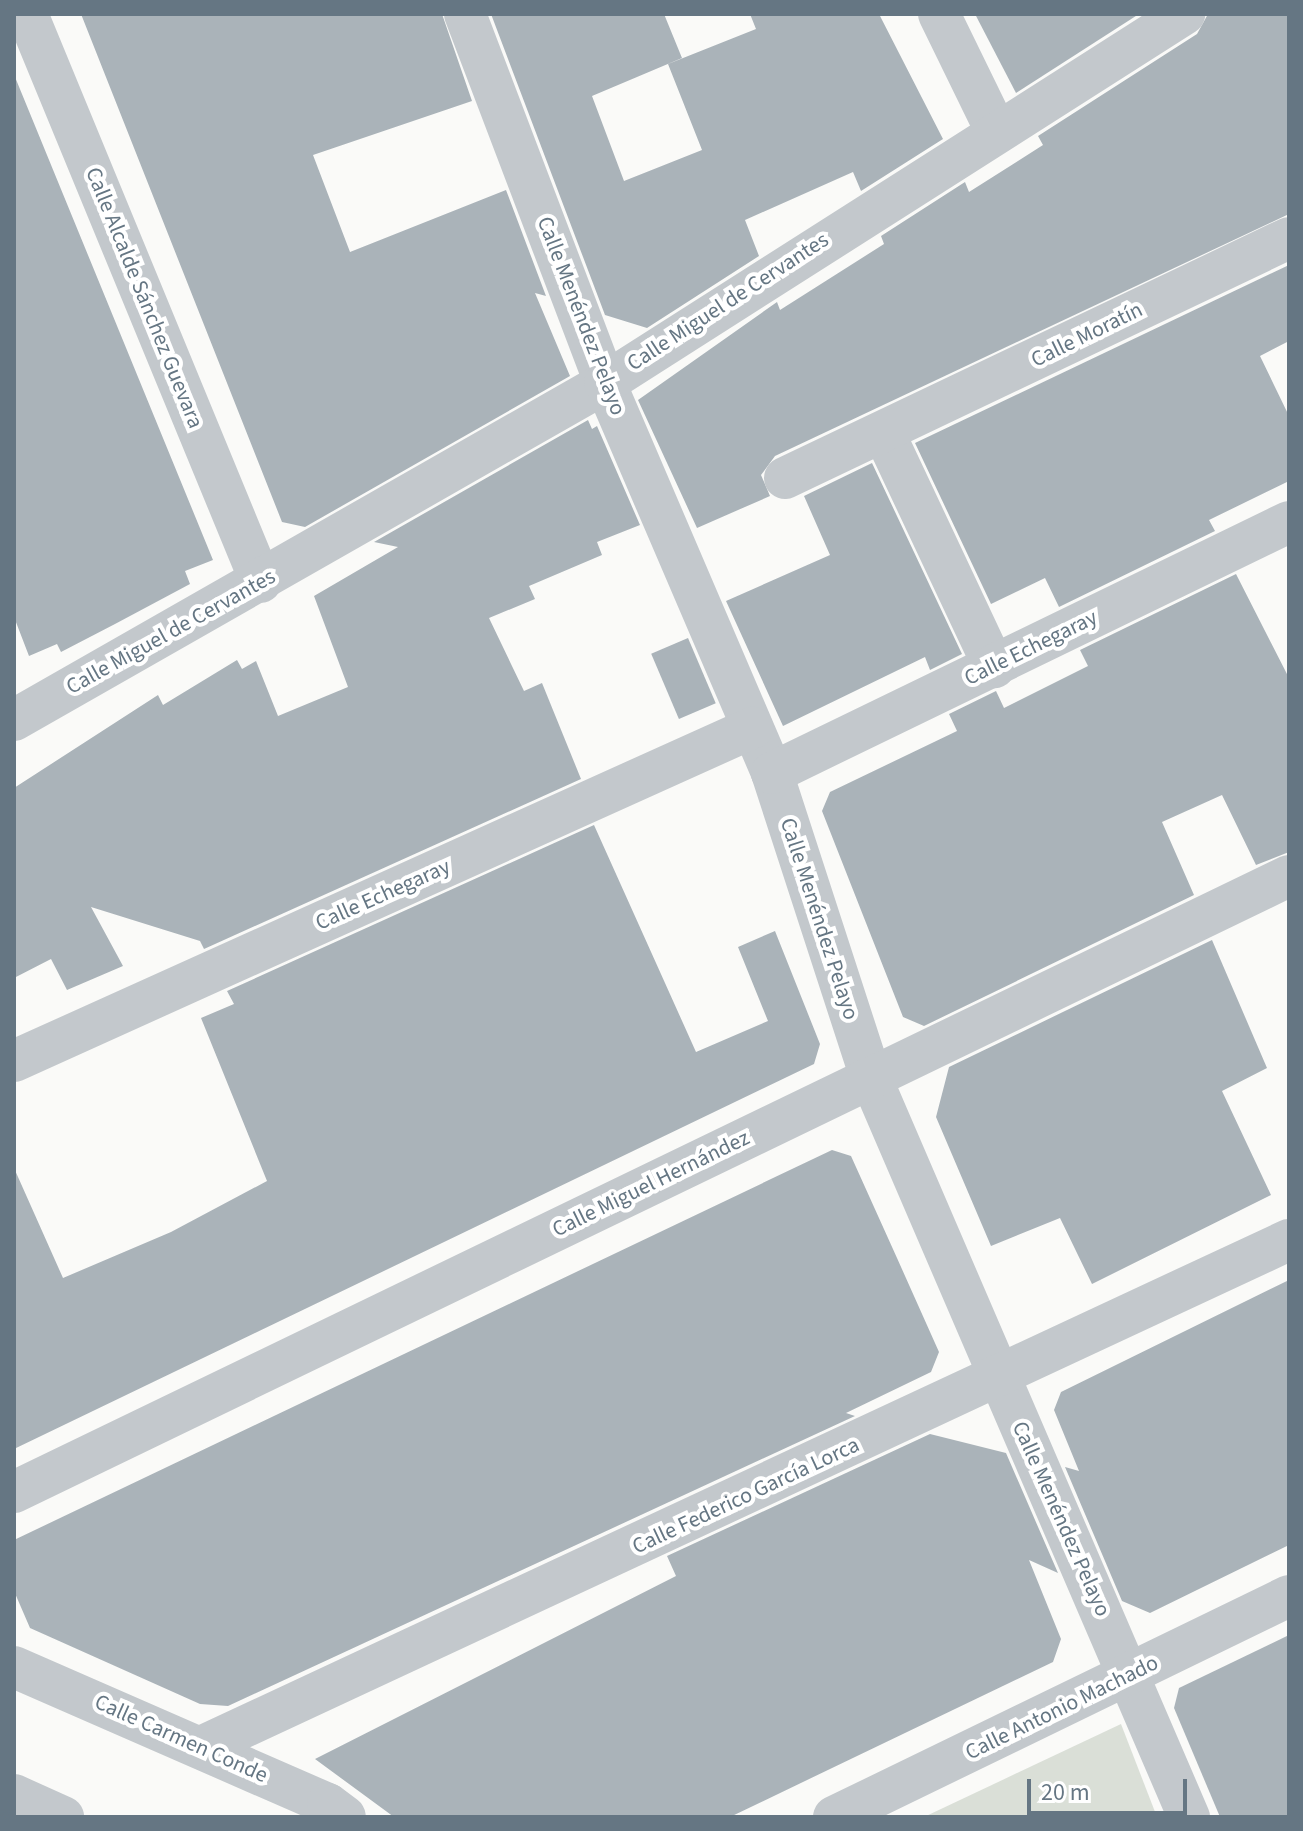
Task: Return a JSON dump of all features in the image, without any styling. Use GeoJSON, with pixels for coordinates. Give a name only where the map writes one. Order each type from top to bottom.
{"type":"FeatureCollection","features":[{"type":"Feature","properties":{"kind":"street","name":"Calle Alcalde Sánchez Guevara"},"geometry":{"type":"LineString","coordinates":[[27,14],[261,582]]}},
{"type":"Feature","properties":{"kind":"street","name":"Calle Menéndez Pelayo"},"geometry":{"type":"LineString","coordinates":[[465,14],[605,383],[772,773],[871,1078],[1189,1817]]}},
{"type":"Feature","properties":{"kind":"street"},"geometry":{"type":"LineString","coordinates":[[939,14],[995,129]]}},
{"type":"Feature","properties":{"kind":"street","name":"Calle Miguel de Cervantes"},"geometry":{"type":"LineString","coordinates":[[15,718],[261,582],[605,383],[995,129],[1184,14]]}},
{"type":"Feature","properties":{"kind":"street","name":"Calle Moratín"},"geometry":{"type":"LineString","coordinates":[[785,478],[1289,238]]}},
{"type":"Feature","properties":{"kind":"street"},"geometry":{"type":"LineString","coordinates":[[884,433],[994,667]]}},
{"type":"Feature","properties":{"kind":"street","name":"Calle Echegaray"},"geometry":{"type":"LineString","coordinates":[[772,773],[1289,522]]}},
{"type":"Feature","properties":{"kind":"street","name":"Calle Echegaray"},"geometry":{"type":"LineString","coordinates":[[14,1061],[752,728]]}},
{"type":"Feature","properties":{"kind":"street","name":"Calle Miguel Hernández"},"geometry":{"type":"LineString","coordinates":[[14,1492],[1289,876]]}},
{"type":"Feature","properties":{"kind":"street","name":"Calle Federico García Lorca"},"geometry":{"type":"LineString","coordinates":[[201,1747],[999,1379],[1289,1240]]}},
{"type":"Feature","properties":{"kind":"street","name":"Calle Antonio Machado"},"geometry":{"type":"LineString","coordinates":[[834,1817],[1289,1596]]}},
{"type":"Feature","properties":{"kind":"street","name":"Calle Carmen Conde"},"geometry":{"type":"LineString","coordinates":[[14,1667],[201,1747],[345,1817]]}},
{"type":"Feature","properties":{"kind":"street"},"geometry":{"type":"LineString","coordinates":[[14,1795],[63,1817]]}},
{"type":"Feature","properties":{"kind":"shaded area"},"geometry":{"type":"Polygon","coordinates":[[[1121,1724],[1157,1817],[924,1817],[1121,1724]]]}},
{"type":"Feature","properties":{"kind":"building"},"geometry":{"type":"Polygon","coordinates":[[[81,14],[442,14],[472,101],[313,155],[350,252],[506,190],[546,296],[535,293],[570,376],[305,527],[282,522],[81,14]]]}},
{"type":"Feature","properties":{"kind":"building"},"geometry":{"type":"Polygon","coordinates":[[[491,14],[664,14],[682,58],[592,96],[624,181],[702,150],[668,64],[756,29],[750,14],[879,14],[943,139],[861,191],[853,172],[745,220],[759,256],[647,328],[605,315],[491,14]]]}},
{"type":"Feature","properties":{"kind":"building"},"geometry":{"type":"Polygon","coordinates":[[[975,14],[1139,14],[1016,93],[975,14]]]}},
{"type":"Feature","properties":{"kind":"building"},"geometry":{"type":"Polygon","coordinates":[[[1208,14],[1289,14],[1289,214],[775,456],[761,475],[770,496],[697,528],[638,400],[777,302],[780,310],[884,244],[881,236],[965,182],[969,192],[1043,145],[1038,136],[1197,34],[1208,14]]]}},
{"type":"Feature","properties":{"kind":"building"},"geometry":{"type":"Polygon","coordinates":[[[15,77],[213,560],[185,571],[190,584],[115,624],[61,652],[57,644],[29,656],[14,617],[15,77]]]}},
{"type":"Feature","properties":{"kind":"building"},"geometry":{"type":"Polygon","coordinates":[[[1289,265],[1289,341],[1260,356],[1289,416],[1289,481],[1209,520],[1215,531],[1059,607],[1045,578],[991,604],[915,443],[1289,265]]]}},
{"type":"Feature","properties":{"kind":"building"},"geometry":{"type":"Polygon","coordinates":[[[588,420],[592,429],[597,426],[640,525],[597,542],[602,555],[529,586],[535,599],[489,618],[524,691],[542,683],[581,779],[204,949],[200,941],[91,907],[123,966],[67,990],[51,959],[14,978],[14,788],[158,695],[163,705],[237,660],[242,669],[256,661],[278,716],[348,687],[314,596],[398,547],[374,542],[588,420]]]}},
{"type":"Feature","properties":{"kind":"building"},"geometry":{"type":"Polygon","coordinates":[[[872,463],[962,654],[930,670],[925,657],[783,726],[726,601],[830,555],[804,496],[872,463]]]}},
{"type":"Feature","properties":{"kind":"building"},"geometry":{"type":"Polygon","coordinates":[[[1236,574],[1289,678],[1289,852],[1256,865],[1222,795],[1162,822],[1194,895],[924,1026],[903,1017],[822,811],[830,792],[957,731],[949,714],[996,691],[1004,708],[1088,666],[1080,650],[1236,574]]]}},
{"type":"Feature","properties":{"kind":"building"},"geometry":{"type":"Polygon","coordinates":[[[688,638],[716,703],[679,719],[651,654],[688,638]]]}},
{"type":"Feature","properties":{"kind":"building"},"geometry":{"type":"Polygon","coordinates":[[[594,825],[696,1052],[768,1021],[738,947],[775,931],[820,1044],[814,1064],[14,1449],[14,1168],[63,1278],[171,1232],[267,1181],[201,1018],[234,1004],[227,991],[594,825]]]}},
{"type":"Feature","properties":{"kind":"building"},"geometry":{"type":"Polygon","coordinates":[[[1212,940],[1267,1068],[1222,1091],[1271,1195],[1092,1284],[1060,1218],[991,1246],[936,1117],[949,1067],[1212,940]]]}},
{"type":"Feature","properties":{"kind":"building"},"geometry":{"type":"Polygon","coordinates":[[[832,1150],[851,1156],[939,1352],[931,1372],[846,1413],[855,1416],[228,1706],[200,1704],[30,1628],[14,1591],[14,1540],[832,1150]]]}},
{"type":"Feature","properties":{"kind":"building"},"geometry":{"type":"Polygon","coordinates":[[[1289,1280],[1289,1545],[1150,1613],[1122,1601],[1065,1467],[1079,1471],[1054,1410],[1061,1392],[1289,1280]]]}},
{"type":"Feature","properties":{"kind":"building"},"geometry":{"type":"Polygon","coordinates":[[[930,1434],[1006,1453],[1058,1573],[1029,1560],[1061,1639],[1053,1662],[730,1817],[394,1817],[315,1759],[676,1576],[667,1556],[930,1434]]]}},
{"type":"Feature","properties":{"kind":"building"},"geometry":{"type":"Polygon","coordinates":[[[1289,1635],[1289,1817],[1220,1817],[1174,1708],[1179,1688],[1289,1635]]]}}]}
